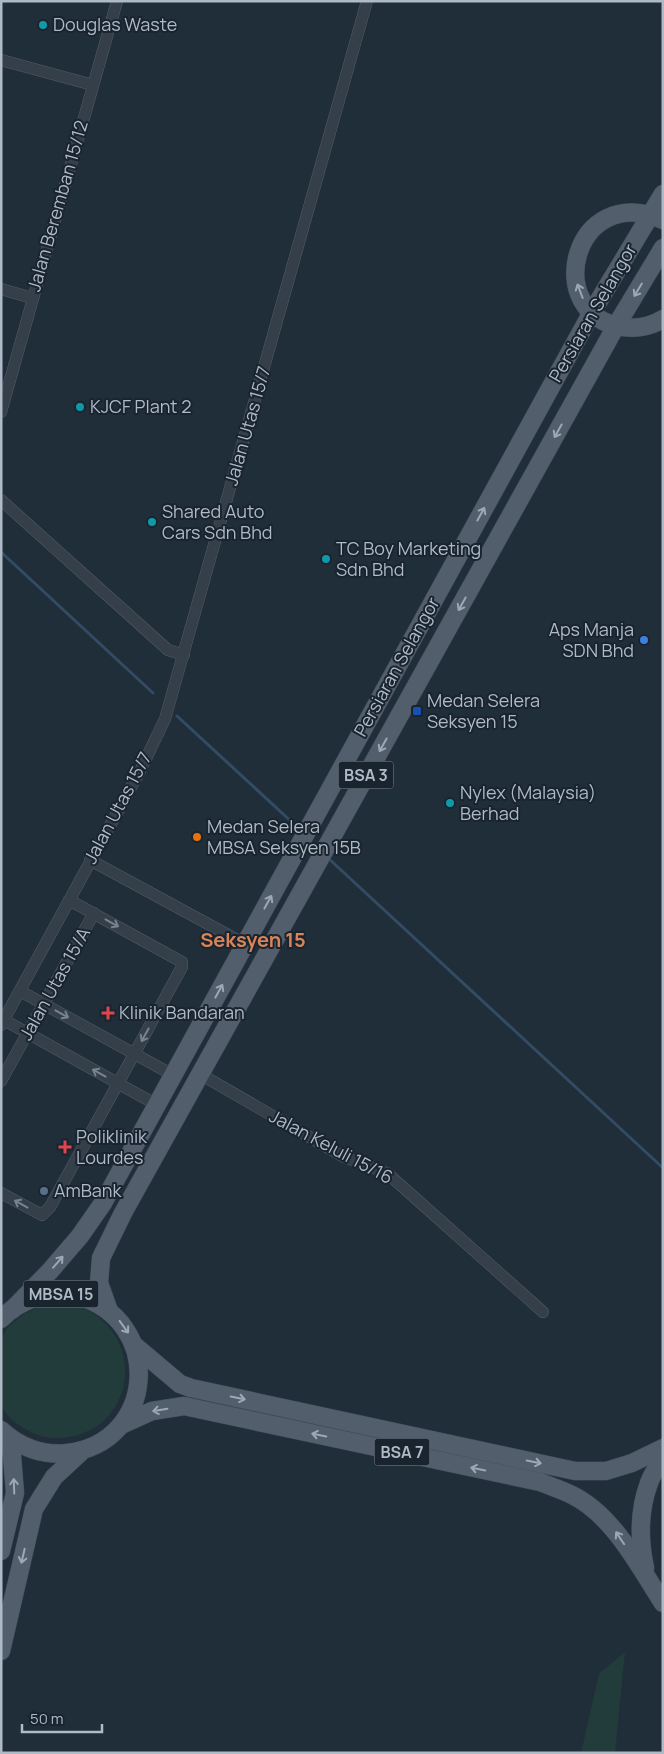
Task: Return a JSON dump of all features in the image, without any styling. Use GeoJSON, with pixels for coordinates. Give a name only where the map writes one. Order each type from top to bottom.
{"type":"FeatureCollection","features":[{"type":"Feature","properties":{"kind":"main road","name":"Persiaran Selangor"},"geometry":{"type":"LineString","coordinates":[[6,1314],[50,1271],[80,1236],[103,1203],[592,312],[656,217],[663,194]]}},
{"type":"Feature","properties":{"kind":"main road"},"geometry":{"type":"LineString","coordinates":[[656,217],[631,212],[612,216],[596,226],[583,240],[576,258],[575,278],[580,296],[592,312],[603,321],[616,326],[636,329],[655,324],[663,319]]}},
{"type":"Feature","properties":{"kind":"main road","name":"Persiaran Selangor"},"geometry":{"type":"LineString","coordinates":[[109,1311],[99,1283],[101,1258],[122,1213],[616,326],[663,248]]}},
{"type":"Feature","properties":{"kind":"main road","name":"MBSA 15"},"geometry":{"type":"LineString","coordinates":[[5,1433],[30,1450],[55,1455],[81,1452],[96,1446],[121,1426],[135,1401],[140,1374],[135,1346],[124,1327],[109,1311],[91,1300],[71,1294],[50,1294],[30,1299],[6,1314]]}},
{"type":"Feature","properties":{"kind":"main road","name":"BSA 7"},"geometry":{"type":"LineString","coordinates":[[135,1346],[180,1384],[190,1388],[575,1471],[606,1471],[632,1463],[663,1448]]}},
{"type":"Feature","properties":{"kind":"main road","name":"BSA 7"},"geometry":{"type":"LineString","coordinates":[[121,1426],[152,1411],[184,1406],[540,1482],[574,1495],[594,1510],[616,1531],[647,1578]]}},
{"type":"Feature","properties":{"kind":"main road"},"geometry":{"type":"LineString","coordinates":[[1,1551],[15,1492],[12,1456],[5,1433]]}},
{"type":"Feature","properties":{"kind":"main road"},"geometry":{"type":"LineString","coordinates":[[1,1651],[34,1509],[54,1477],[81,1452]]}},
{"type":"Feature","properties":{"kind":"main road"},"geometry":{"type":"LineString","coordinates":[[663,1459],[649,1481],[642,1508],[640,1546],[647,1578],[663,1603]]}},
{"type":"Feature","properties":{"kind":"street","name":"Jalan Beremban 15/12"},"geometry":{"type":"LineString","coordinates":[[1,412],[117,1]]}},
{"type":"Feature","properties":{"kind":"street","name":"Jalan Utas 15/7"},"geometry":{"type":"LineString","coordinates":[[2,1023],[141,769],[165,719],[367,1]]}},
{"type":"Feature","properties":{"kind":"street"},"geometry":{"type":"LineString","coordinates":[[1,60],[93,84]]}},
{"type":"Feature","properties":{"kind":"street"},"geometry":{"type":"LineString","coordinates":[[1,289],[32,298]]}},
{"type":"Feature","properties":{"kind":"street"},"geometry":{"type":"LineString","coordinates":[[1,500],[168,650],[184,655]]}},
{"type":"Feature","properties":{"kind":"street"},"geometry":{"type":"LineString","coordinates":[[90,860],[245,944]]}},
{"type":"Feature","properties":{"kind":"street"},"geometry":{"type":"LineString","coordinates":[[1,1193],[42,1215],[50,1207],[182,968],[182,962],[69,900]]}},
{"type":"Feature","properties":{"kind":"street","name":"Jalan Utas 15/A"},"geometry":{"type":"LineString","coordinates":[[1,1081],[94,913]]}},
{"type":"Feature","properties":{"kind":"street"},"geometry":{"type":"LineString","coordinates":[[20,991],[173,1075]]}},
{"type":"Feature","properties":{"kind":"street"},"geometry":{"type":"LineString","coordinates":[[2,1023],[27,1034],[157,1105]]}},
{"type":"Feature","properties":{"kind":"street","name":"Jalan Keluli 15/16"},"geometry":{"type":"LineString","coordinates":[[200,1074],[344,1157],[387,1173],[543,1312]]}},
{"type":"Feature","properties":{"kind":"green space"},"geometry":{"type":"Polygon","coordinates":[[[67,1304],[89,1311],[106,1324],[118,1341],[124,1360],[125,1379],[120,1398],[110,1414],[94,1428],[74,1436],[48,1437],[33,1433],[19,1425],[10,1418],[1,1406],[1,1338],[8,1327],[25,1313],[45,1305],[67,1304]]]}},
{"type":"Feature","properties":{"kind":"green space"},"geometry":{"type":"Polygon","coordinates":[[[625,1652],[615,1753],[581,1753],[599,1674],[625,1652]]]}},
{"type":"Feature","properties":{"kind":"waterway"},"geometry":{"type":"LineString","coordinates":[[1,552],[153,693]]}},
{"type":"Feature","properties":{"kind":"waterway"},"geometry":{"type":"LineString","coordinates":[[177,716],[295,825]]}},
{"type":"Feature","properties":{"kind":"waterway"},"geometry":{"type":"LineString","coordinates":[[328,858],[663,1168]]}},
{"type":"Feature","properties":{"kind":"place","name":"Douglas Waste"},"geometry":{"type":"Point","coordinates":[43,25]}},
{"type":"Feature","properties":{"kind":"place","name":"KJCF Plant 2"},"geometry":{"type":"Point","coordinates":[80,407]}},
{"type":"Feature","properties":{"kind":"place","name":"Shared Auto Cars Sdn Bhd"},"geometry":{"type":"Point","coordinates":[152,522]}},
{"type":"Feature","properties":{"kind":"place","name":"TC Boy Marketing Sdn Bhd"},"geometry":{"type":"Point","coordinates":[326,559]}},
{"type":"Feature","properties":{"kind":"place","name":"Aps Manja SDN Bhd"},"geometry":{"type":"Point","coordinates":[644,640]}},
{"type":"Feature","properties":{"kind":"place","name":"Medan Selera Seksyen 15"},"geometry":{"type":"Point","coordinates":[417,711]}},
{"type":"Feature","properties":{"kind":"place","name":"Nylex (Malaysia) Berhad"},"geometry":{"type":"Point","coordinates":[450,803]}},
{"type":"Feature","properties":{"kind":"place","name":"Medan Selera MBSA Seksyen 15B"},"geometry":{"type":"Point","coordinates":[197,837]}},
{"type":"Feature","properties":{"kind":"place","name":"Klinik Bandaran"},"geometry":{"type":"Point","coordinates":[108,1013]}},
{"type":"Feature","properties":{"kind":"place","name":"Poliklinik Lourdes"},"geometry":{"type":"Point","coordinates":[65,1147]}},
{"type":"Feature","properties":{"kind":"place","name":"AmBank"},"geometry":{"type":"Point","coordinates":[44,1191]}},
{"type":"Feature","properties":{"kind":"district","name":"Seksyen 15"},"geometry":{"type":"Point","coordinates":[253,940]}}]}
